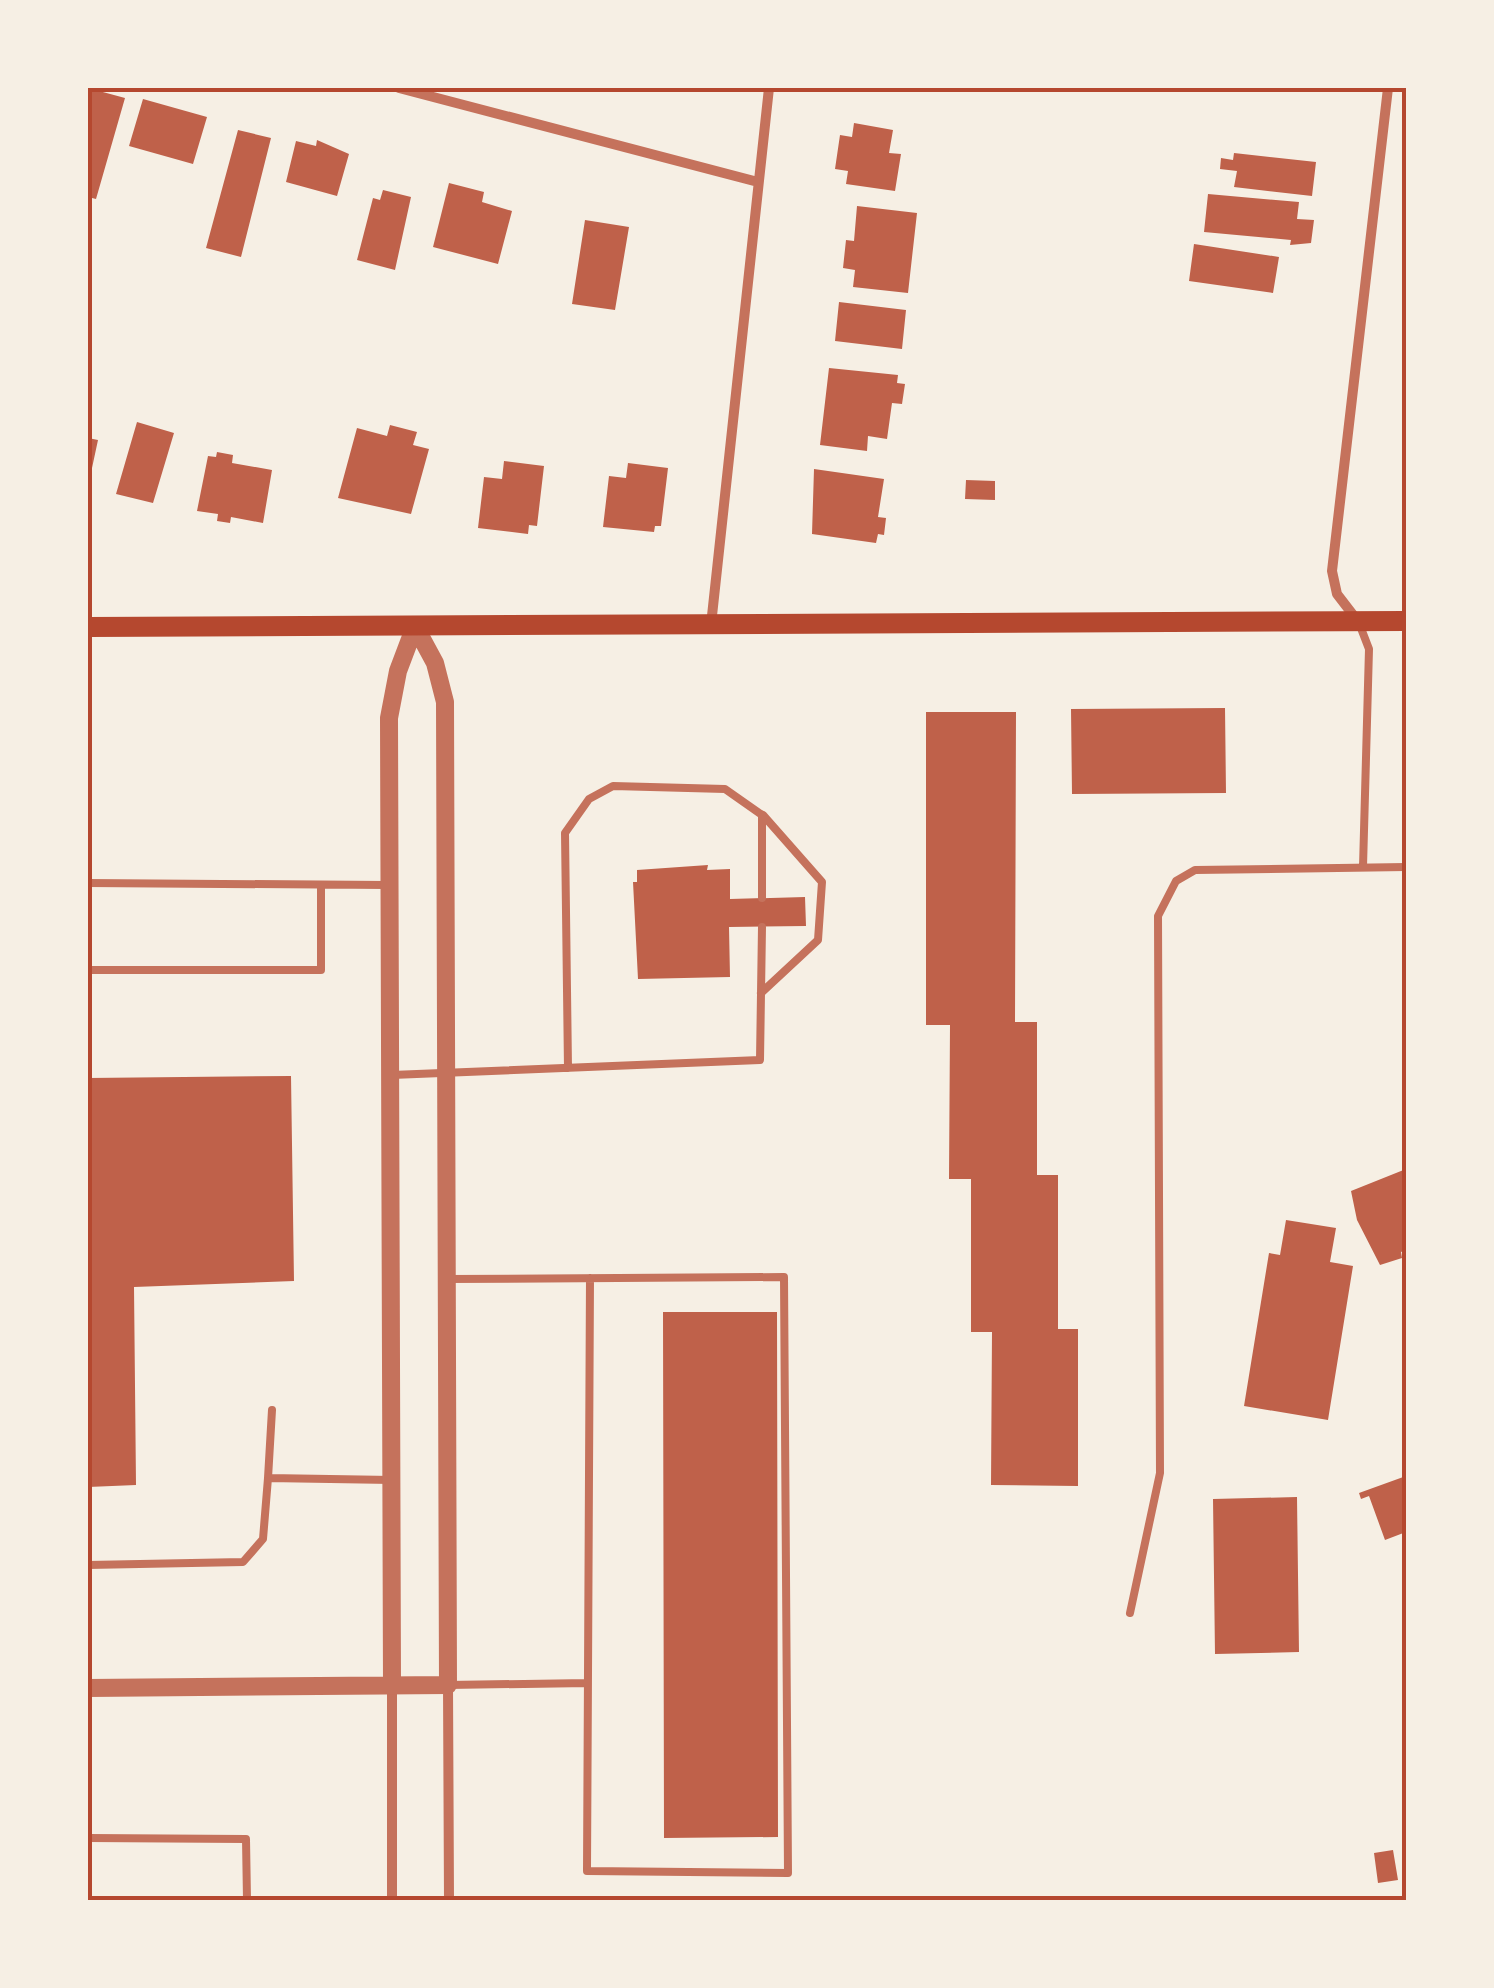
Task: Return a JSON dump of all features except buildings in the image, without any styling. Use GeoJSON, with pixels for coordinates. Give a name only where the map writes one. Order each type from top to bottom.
{"type":"FeatureCollection","features":[{"type":"Feature","properties":{"kind":"main road"},"geometry":{"type":"LineString","coordinates":[[88,627],[1406,621]]}},
{"type":"Feature","properties":{"kind":"street"},"geometry":{"type":"LineString","coordinates":[[400,88],[758,182]]}},
{"type":"Feature","properties":{"kind":"street"},"geometry":{"type":"LineString","coordinates":[[710,626],[770,88]]}},
{"type":"Feature","properties":{"kind":"street"},"geometry":{"type":"LineString","coordinates":[[1358,621],[1337,594],[1332,571],[1388,88]]}},
{"type":"Feature","properties":{"kind":"street"},"geometry":{"type":"LineString","coordinates":[[392,1900],[389,718],[398,671],[415,626]]}},
{"type":"Feature","properties":{"kind":"street"},"geometry":{"type":"LineString","coordinates":[[415,626],[435,663],[445,702],[449,1900]]}},
{"type":"Feature","properties":{"kind":"street"},"geometry":{"type":"LineString","coordinates":[[88,1688],[448,1685]]}},
{"type":"Feature","properties":{"kind":"lane"},"geometry":{"type":"LineString","coordinates":[[1358,621],[1368,649],[1363,867]]}},
{"type":"Feature","properties":{"kind":"lane"},"geometry":{"type":"LineString","coordinates":[[568,1068],[565,833],[590,800],[613,786],[724,789],[762,814],[822,882],[818,940],[760,993]]}},
{"type":"Feature","properties":{"kind":"lane"},"geometry":{"type":"LineString","coordinates":[[762,814],[762,898]]}},
{"type":"Feature","properties":{"kind":"lane"},"geometry":{"type":"LineString","coordinates":[[1130,1613],[1160,1473],[1158,916],[1163,899],[1176,881],[1194,870],[1212,866],[1406,867]]}},
{"type":"Feature","properties":{"kind":"lane"},"geometry":{"type":"LineString","coordinates":[[88,883],[391,885]]}},
{"type":"Feature","properties":{"kind":"lane"},"geometry":{"type":"LineString","coordinates":[[88,970],[321,970],[321,884]]}},
{"type":"Feature","properties":{"kind":"lane"},"geometry":{"type":"LineString","coordinates":[[392,1075],[760,1060],[762,927]]}},
{"type":"Feature","properties":{"kind":"lane"},"geometry":{"type":"LineString","coordinates":[[447,1279],[590,1278],[784,1277],[788,1873],[588,1872],[590,1278]]}},
{"type":"Feature","properties":{"kind":"lane"},"geometry":{"type":"LineString","coordinates":[[88,1564],[244,1562],[263,1539],[272,1410]]}},
{"type":"Feature","properties":{"kind":"lane"},"geometry":{"type":"LineString","coordinates":[[268,1478],[392,1480]]}},
{"type":"Feature","properties":{"kind":"lane"},"geometry":{"type":"LineString","coordinates":[[448,1685],[588,1683]]}},
{"type":"Feature","properties":{"kind":"lane"},"geometry":{"type":"LineString","coordinates":[[88,1838],[246,1839],[247,1900]]}}]}
